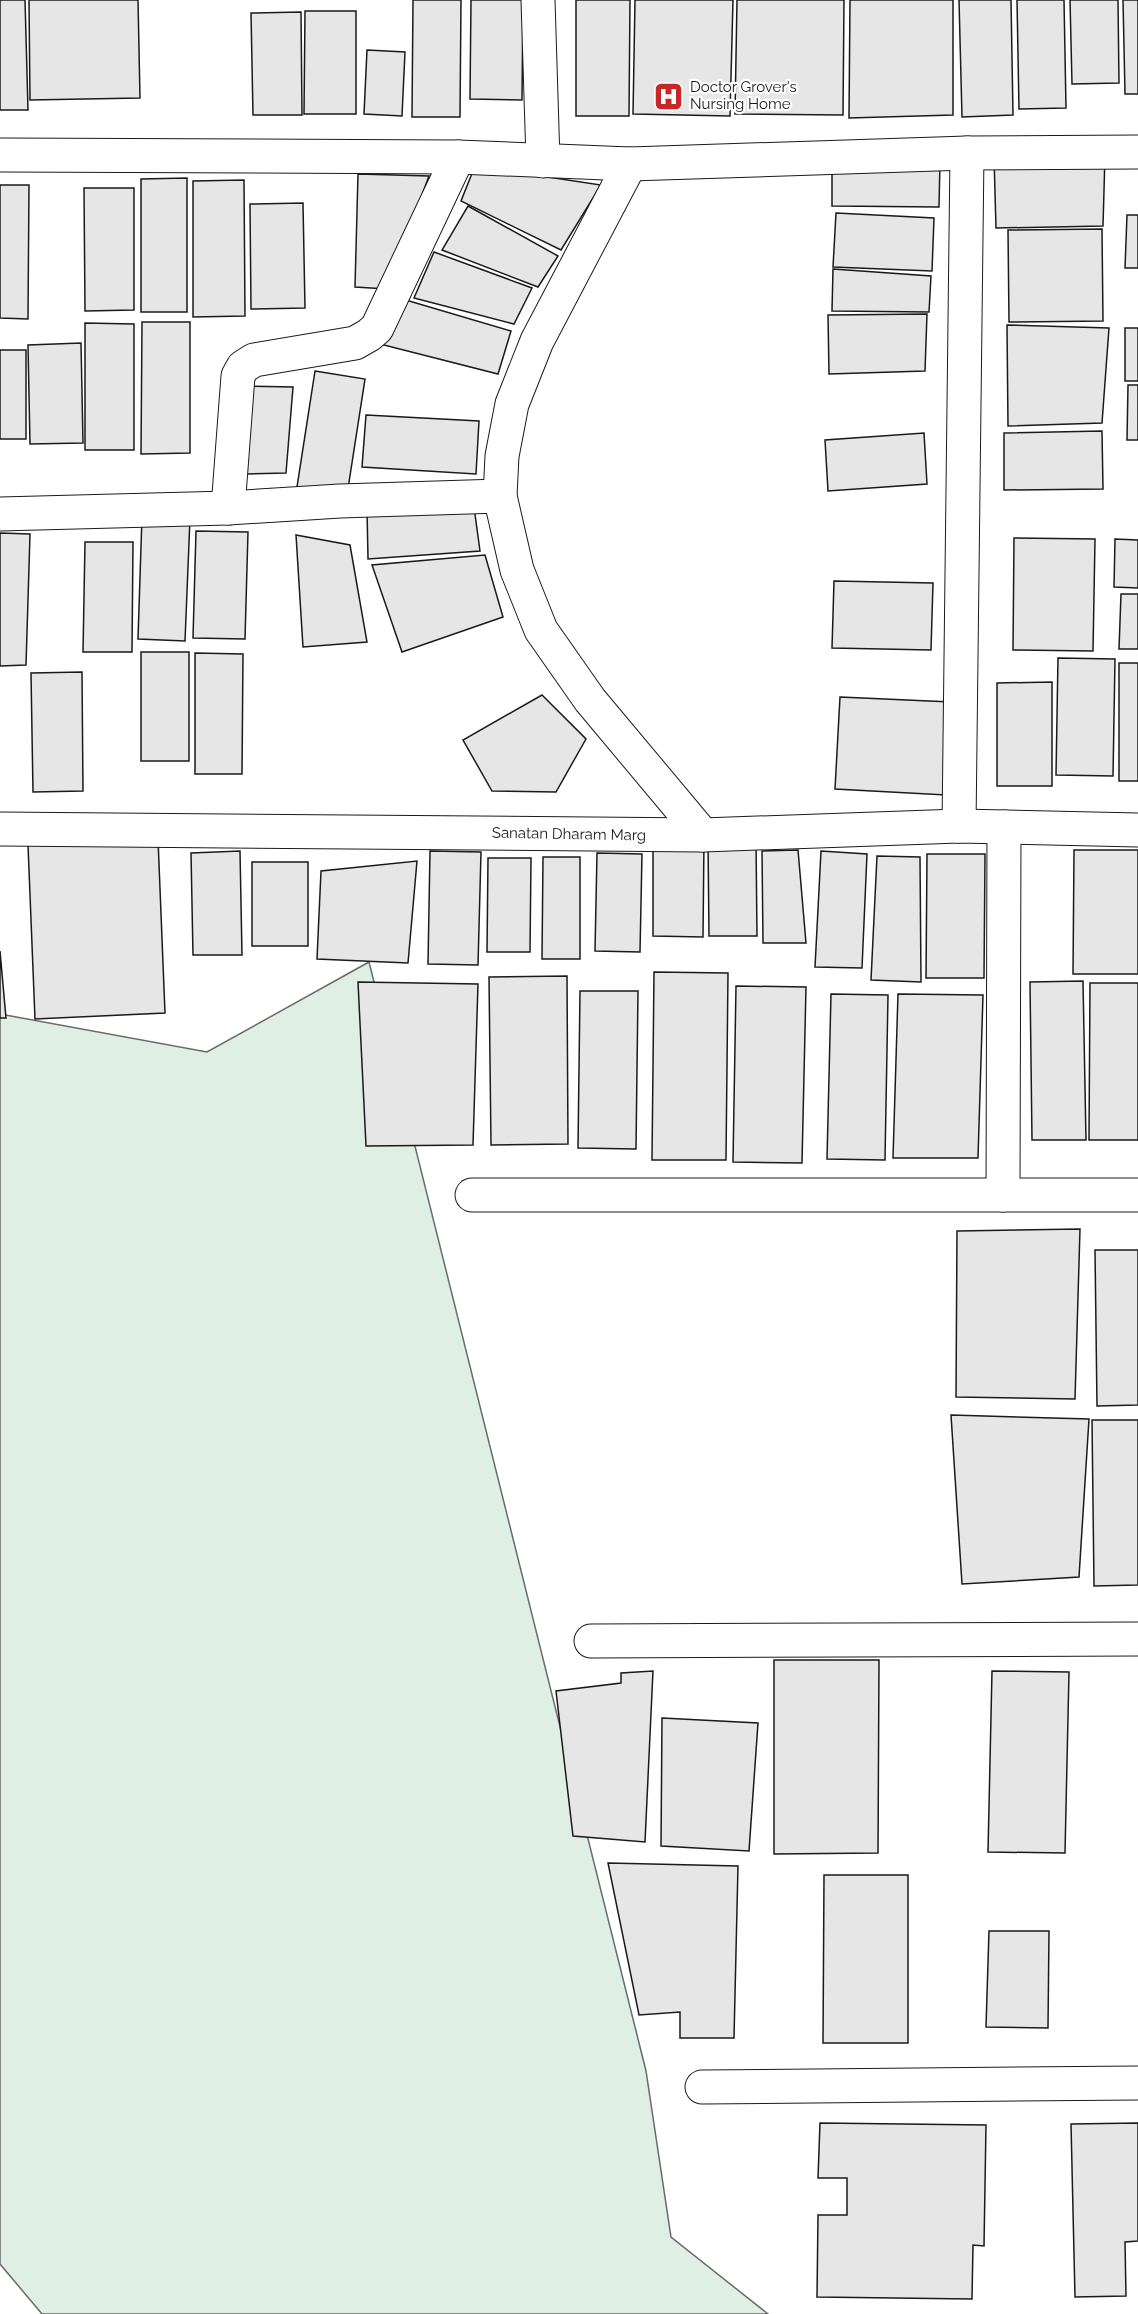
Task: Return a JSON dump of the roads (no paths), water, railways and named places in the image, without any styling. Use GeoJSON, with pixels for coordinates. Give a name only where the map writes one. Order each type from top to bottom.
{"type":"FeatureCollection","features":[{"type":"Feature","properties":{"kind":"street"},"geometry":{"type":"LineString","coordinates":[[538,0],[543,161]]}},
{"type":"Feature","properties":{"kind":"street"},"geometry":{"type":"LineString","coordinates":[[0,155],[458,157],[630,164],[968,153],[1138,152]]}},
{"type":"Feature","properties":{"kind":"street"},"geometry":{"type":"LineString","coordinates":[[959,826],[968,153]]}},
{"type":"Feature","properties":{"kind":"street"},"geometry":{"type":"LineString","coordinates":[[228,508],[238,376],[243,367],[254,360],[355,343],[377,328],[458,157]]}},
{"type":"Feature","properties":{"kind":"street"},"geometry":{"type":"LineString","coordinates":[[630,164],[537,341],[513,404],[502,456],[500,496],[517,570],[541,630],[590,700],[703,835]]}},
{"type":"Feature","properties":{"kind":"street"},"geometry":{"type":"LineString","coordinates":[[0,514],[228,508],[340,501],[500,496]]}},
{"type":"Feature","properties":{"kind":"street","name":"Sanatan Dharam Marg"},"geometry":{"type":"LineString","coordinates":[[0,829],[703,835],[959,826],[1138,830]]}},
{"type":"Feature","properties":{"kind":"street"},"geometry":{"type":"LineString","coordinates":[[1003,1195],[1004,827]]}},
{"type":"Feature","properties":{"kind":"street"},"geometry":{"type":"LineString","coordinates":[[472,1195],[1138,1195]]}},
{"type":"Feature","properties":{"kind":"street"},"geometry":{"type":"LineString","coordinates":[[591,1641],[1138,1639]]}},
{"type":"Feature","properties":{"kind":"street"},"geometry":{"type":"LineString","coordinates":[[702,2087],[1138,2083]]}},
{"type":"Feature","properties":{"kind":"place","name":"Doctor Grover's Nursing Home"},"geometry":{"type":"Point","coordinates":[669,96]}}]}
